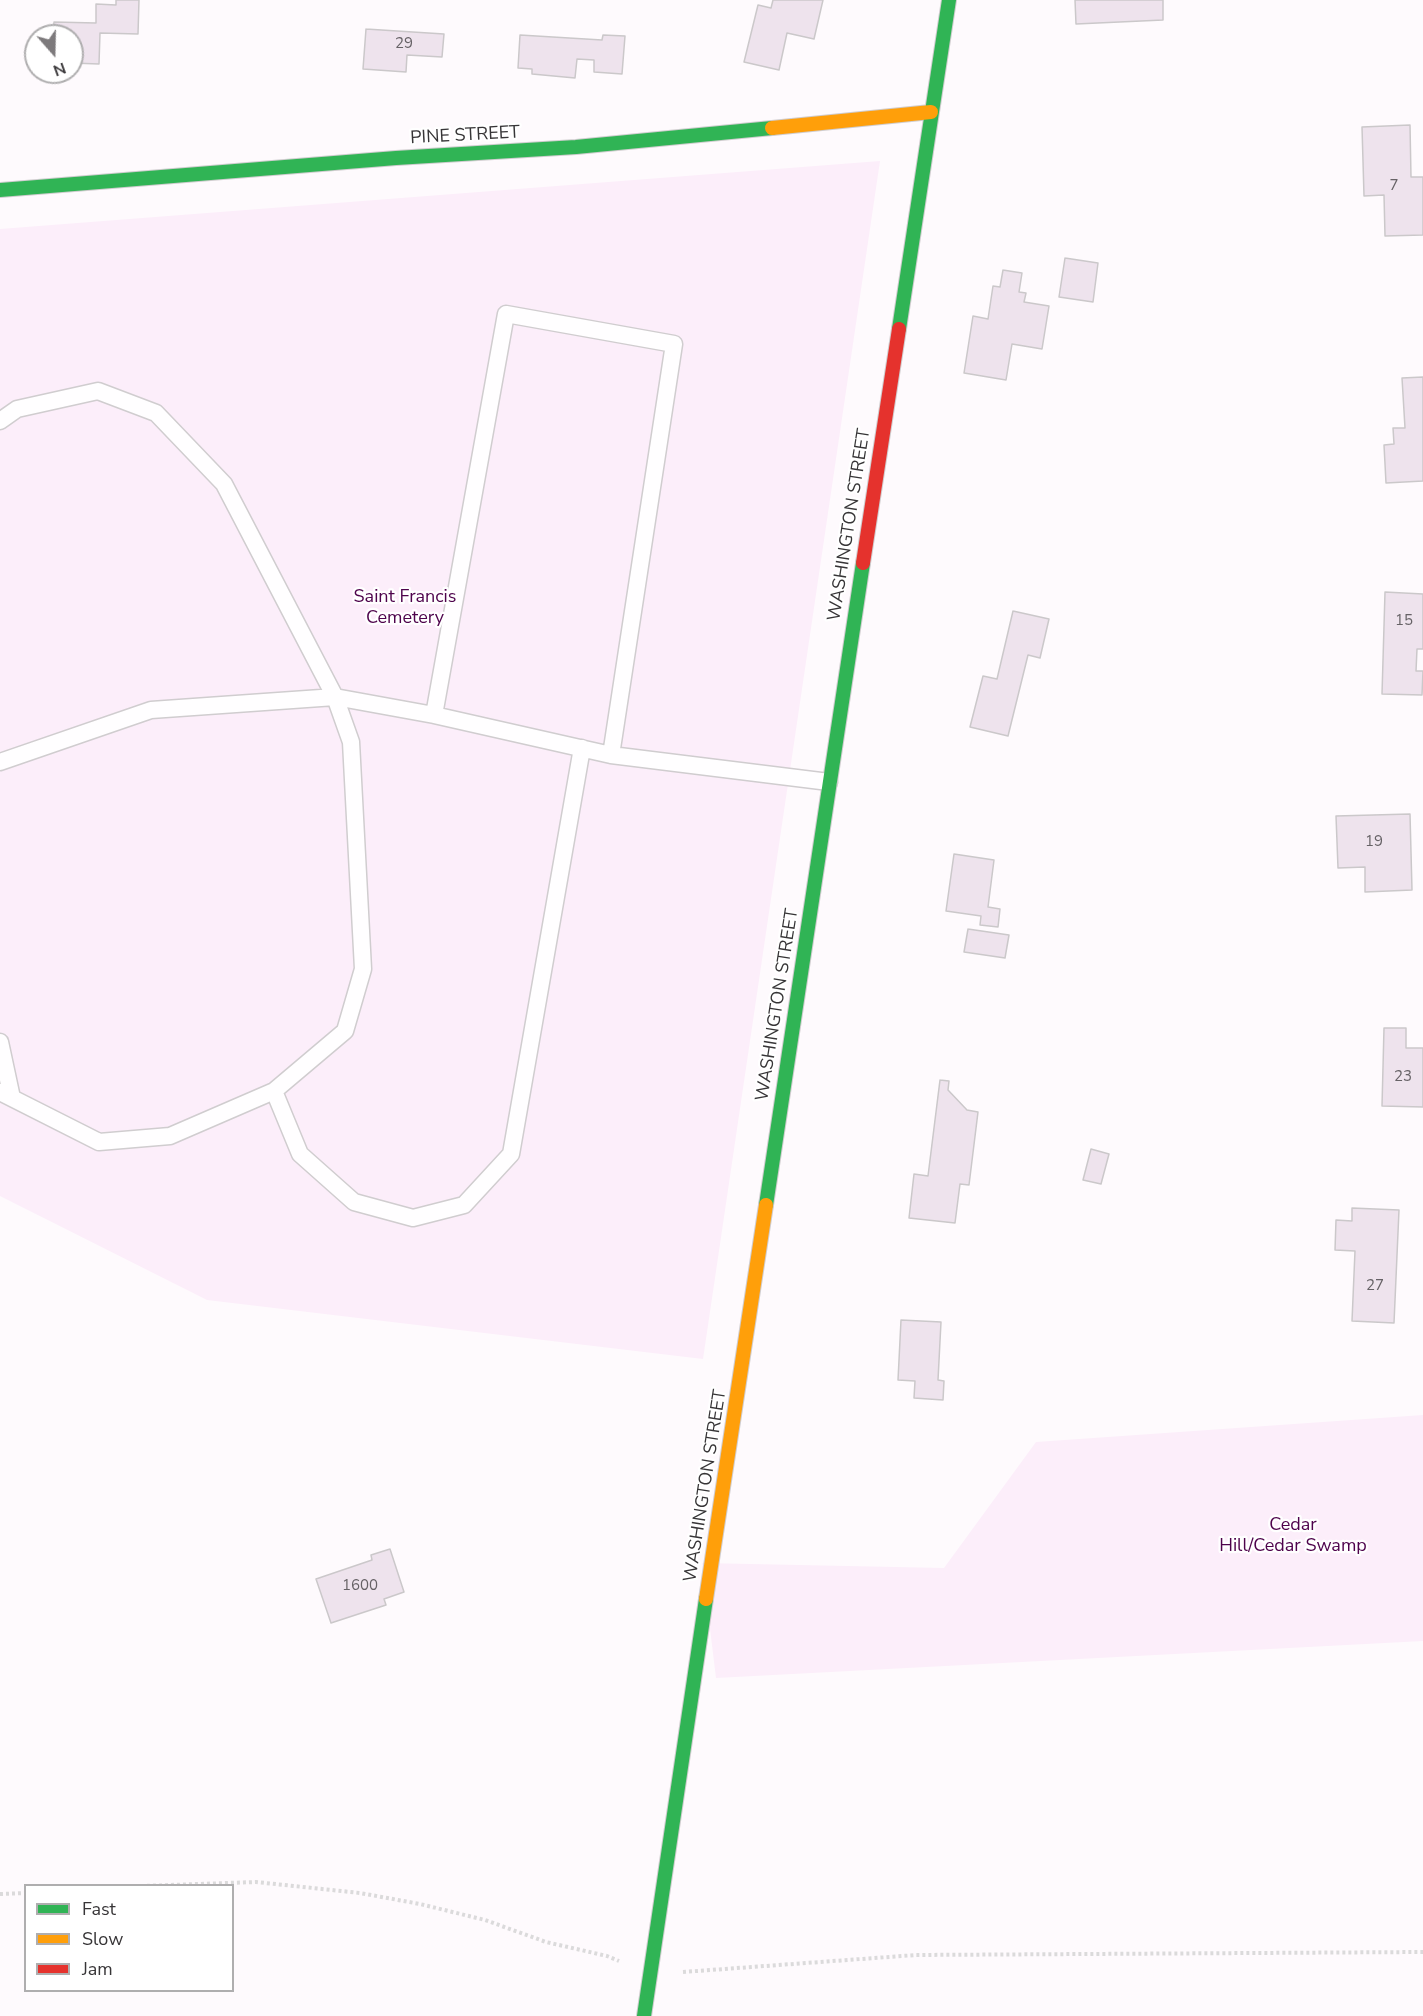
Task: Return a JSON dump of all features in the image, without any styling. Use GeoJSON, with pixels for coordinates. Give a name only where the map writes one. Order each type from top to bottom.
{"type":"FeatureCollection","features":[{"type":"Feature","properties":{"kind":"main road","name":"WASHINGTON STREET"},"geometry":{"type":"LineString","coordinates":[[644,2016],[949,0]]}},
{"type":"Feature","properties":{"kind":"main road","name":"PINE STREET"},"geometry":{"type":"LineString","coordinates":[[0,190],[396,158],[576,147],[931,112]]}},
{"type":"Feature","properties":{"kind":"lane"},"geometry":{"type":"LineString","coordinates":[[434,715],[506,314],[675,344],[611,755]]}},
{"type":"Feature","properties":{"kind":"lane"},"geometry":{"type":"LineString","coordinates":[[0,421],[17,409],[98,391],[156,413],[224,484],[335,697],[351,742],[363,969],[345,1031],[274,1090],[170,1136],[99,1142],[6,1095],[0,1042]]}},
{"type":"Feature","properties":{"kind":"lane"},"geometry":{"type":"LineString","coordinates":[[0,762],[151,710],[335,697],[434,715],[611,755],[829,782]]}},
{"type":"Feature","properties":{"kind":"lane"},"geometry":{"type":"LineString","coordinates":[[274,1090],[300,1154],[354,1202],[413,1218],[464,1204],[511,1154],[582,748]]}},
{"type":"Feature","properties":{"kind":"path"},"geometry":{"type":"LineString","coordinates":[[198,1884],[255,1882],[360,1893],[420,1904],[485,1920],[546,1942],[607,1956],[651,1974],[916,1956],[1423,1952]]}},
{"type":"Feature","properties":{"kind":"path"},"geometry":{"type":"LineString","coordinates":[[0,1894],[24,1893]]}},
{"type":"Feature","properties":{"kind":"green space","name":"Saint Francis Cemetery"},"geometry":{"type":"Polygon","coordinates":[[[880,161],[703,1359],[207,1300],[0,1196],[0,229],[880,161]]]}},
{"type":"Feature","properties":{"kind":"green space","name":"Cedar Hill/Cedar Swamp"},"geometry":{"type":"Polygon","coordinates":[[[1423,1415],[1423,1641],[716,1678],[702,1563],[944,1568],[1036,1442],[1423,1415]]]}},
{"type":"Feature","properties":{"kind":"building"},"geometry":{"type":"Polygon","coordinates":[[[116,0],[139,0],[138,34],[100,33],[99,64],[84,63],[84,24],[54,24],[54,22],[96,23],[96,4],[116,5],[116,0]]]}},
{"type":"Feature","properties":{"kind":"building"},"geometry":{"type":"Polygon","coordinates":[[[773,0],[823,0],[814,39],[787,33],[779,70],[744,62],[758,5],[771,8],[773,0]]]}},
{"type":"Feature","properties":{"kind":"building"},"geometry":{"type":"Polygon","coordinates":[[[1075,0],[1163,0],[1163,20],[1076,24],[1075,0]]]}},
{"type":"Feature","properties":{"kind":"building"},"geometry":{"type":"Polygon","coordinates":[[[366,29],[444,34],[442,57],[407,55],[406,72],[363,69],[366,29]]]}},
{"type":"Feature","properties":{"kind":"building"},"geometry":{"type":"Polygon","coordinates":[[[520,35],[602,40],[603,35],[625,36],[622,74],[594,72],[594,60],[577,59],[575,78],[532,74],[532,69],[518,68],[520,35]]]}},
{"type":"Feature","properties":{"kind":"building"},"geometry":{"type":"Polygon","coordinates":[[[1410,125],[1411,177],[1423,177],[1423,235],[1385,236],[1384,195],[1364,196],[1362,127],[1410,125]]]}},
{"type":"Feature","properties":{"kind":"building"},"geometry":{"type":"Polygon","coordinates":[[[1065,258],[1098,263],[1093,302],[1059,297],[1065,258]]]}},
{"type":"Feature","properties":{"kind":"building"},"geometry":{"type":"Polygon","coordinates":[[[1003,270],[1022,273],[1019,292],[1026,293],[1024,302],[1049,306],[1042,349],[1012,344],[1006,380],[964,373],[973,316],[988,319],[993,286],[1000,287],[1003,270]]]}},
{"type":"Feature","properties":{"kind":"building"},"geometry":{"type":"Polygon","coordinates":[[[1423,377],[1423,481],[1386,483],[1384,445],[1394,444],[1393,428],[1405,428],[1402,378],[1423,377]]]}},
{"type":"Feature","properties":{"kind":"building"},"geometry":{"type":"Polygon","coordinates":[[[1385,592],[1423,594],[1423,649],[1417,649],[1416,671],[1423,671],[1422,695],[1382,694],[1385,592]]]}},
{"type":"Feature","properties":{"kind":"building"},"geometry":{"type":"Polygon","coordinates":[[[1013,611],[1049,619],[1040,658],[1028,655],[1008,736],[970,727],[983,676],[997,679],[1013,611]]]}},
{"type":"Feature","properties":{"kind":"building"},"geometry":{"type":"Polygon","coordinates":[[[1410,814],[1412,890],[1365,892],[1365,867],[1338,868],[1336,816],[1410,814]]]}},
{"type":"Feature","properties":{"kind":"building"},"geometry":{"type":"Polygon","coordinates":[[[954,854],[994,860],[988,907],[1000,909],[998,927],[980,925],[981,916],[946,911],[954,854]]]}},
{"type":"Feature","properties":{"kind":"building"},"geometry":{"type":"Polygon","coordinates":[[[968,929],[1009,935],[1005,958],[964,952],[968,929]]]}},
{"type":"Feature","properties":{"kind":"building"},"geometry":{"type":"Polygon","coordinates":[[[1384,1028],[1406,1028],[1406,1048],[1423,1048],[1423,1107],[1382,1106],[1384,1028]]]}},
{"type":"Feature","properties":{"kind":"building"},"geometry":{"type":"Polygon","coordinates":[[[940,1080],[949,1081],[948,1090],[967,1110],[978,1112],[969,1185],[960,1184],[955,1223],[909,1218],[914,1174],[928,1176],[940,1080]]]}},
{"type":"Feature","properties":{"kind":"building"},"geometry":{"type":"Polygon","coordinates":[[[1091,1149],[1109,1154],[1101,1184],[1083,1180],[1091,1149]]]}},
{"type":"Feature","properties":{"kind":"building"},"geometry":{"type":"Polygon","coordinates":[[[1352,1208],[1399,1210],[1394,1323],[1352,1321],[1355,1251],[1335,1250],[1336,1220],[1352,1221],[1352,1208]]]}},
{"type":"Feature","properties":{"kind":"building"},"geometry":{"type":"Polygon","coordinates":[[[901,1320],[941,1322],[938,1380],[944,1381],[943,1400],[914,1398],[915,1381],[898,1380],[901,1320]]]}},
{"type":"Feature","properties":{"kind":"building"},"geometry":{"type":"Polygon","coordinates":[[[390,1549],[404,1592],[384,1599],[386,1605],[331,1623],[316,1579],[372,1560],[371,1555],[390,1549]]]}},
{"type":"Feature","properties":{"kind":"traffic: fast"},"geometry":{"type":"LineString","coordinates":[[899,329],[949,0]]}},
{"type":"Feature","properties":{"kind":"traffic: fast"},"geometry":{"type":"LineString","coordinates":[[0,190],[396,158],[576,147],[772,128]]}},
{"type":"Feature","properties":{"kind":"traffic: fast"},"geometry":{"type":"LineString","coordinates":[[766,1205],[863,563]]}},
{"type":"Feature","properties":{"kind":"traffic: fast"},"geometry":{"type":"LineString","coordinates":[[644,2016],[706,1599]]}},
{"type":"Feature","properties":{"kind":"traffic: slow"},"geometry":{"type":"LineString","coordinates":[[772,128],[931,112]]}},
{"type":"Feature","properties":{"kind":"traffic: slow"},"geometry":{"type":"LineString","coordinates":[[706,1599],[766,1205]]}},
{"type":"Feature","properties":{"kind":"traffic: jam"},"geometry":{"type":"LineString","coordinates":[[863,563],[899,329]]}}]}
